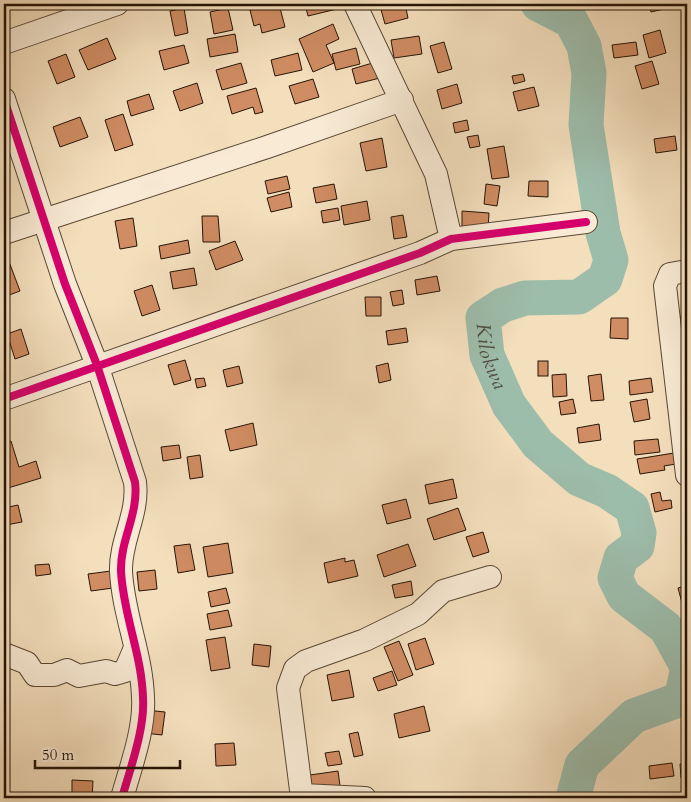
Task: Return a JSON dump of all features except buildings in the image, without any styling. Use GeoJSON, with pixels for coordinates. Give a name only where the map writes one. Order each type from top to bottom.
{"type":"FeatureCollection","features":[{"type":"Feature","properties":{"kind":"street"},"geometry":{"type":"LineString","coordinates":[[4,44],[117,4]]}},
{"type":"Feature","properties":{"kind":"street"},"geometry":{"type":"LineString","coordinates":[[355,4],[436,174],[451,239]]}},
{"type":"Feature","properties":{"kind":"street"},"geometry":{"type":"LineString","coordinates":[[4,99],[65,284],[97,365],[135,482],[135,510],[130,524],[121,569],[144,699],[138,739],[122,798]]}},
{"type":"Feature","properties":{"kind":"street"},"geometry":{"type":"LineString","coordinates":[[4,233],[267,147],[402,100]]}},
{"type":"Feature","properties":{"kind":"street"},"geometry":{"type":"LineString","coordinates":[[4,399],[394,262],[451,239],[586,222]]}},
{"type":"Feature","properties":{"kind":"street"},"geometry":{"type":"LineString","coordinates":[[687,271],[670,274],[665,286],[687,475]]}},
{"type":"Feature","properties":{"kind":"street"},"geometry":{"type":"LineString","coordinates":[[365,798],[302,797],[288,688],[295,669],[306,660],[365,640],[418,614],[443,591],[490,577]]}},
{"type":"Feature","properties":{"kind":"street"},"geometry":{"type":"LineString","coordinates":[[4,654],[26,663],[35,675],[54,675],[67,670],[79,676],[106,671],[115,674],[125,671],[135,648]]}},
{"type":"Feature","properties":{"kind":"waterway","name":"Kilokwa"},"geometry":{"type":"LineString","coordinates":[[538,4],[571,21],[584,46],[589,73],[586,125],[603,233],[611,260],[605,279],[579,297],[525,298],[503,305],[483,318],[487,355],[509,405],[538,444],[579,479],[607,491],[632,508],[639,533],[637,546],[621,558],[615,578],[624,596],[666,628],[687,666]]}},
{"type":"Feature","properties":{"kind":"waterway","name":"Kilokwa"},"geometry":{"type":"LineString","coordinates":[[573,798],[582,765],[634,716],[681,699],[687,672]]}},
{"type":"Feature","properties":{"kind":"cycle path"},"geometry":{"type":"LineString","coordinates":[[4,99],[65,284],[97,365],[135,482],[136,494],[123,549],[121,571],[125,603],[142,682],[143,710],[136,749],[122,798]]}},
{"type":"Feature","properties":{"kind":"cycle path"},"geometry":{"type":"LineString","coordinates":[[4,399],[420,253],[451,239],[586,222]]}}]}
